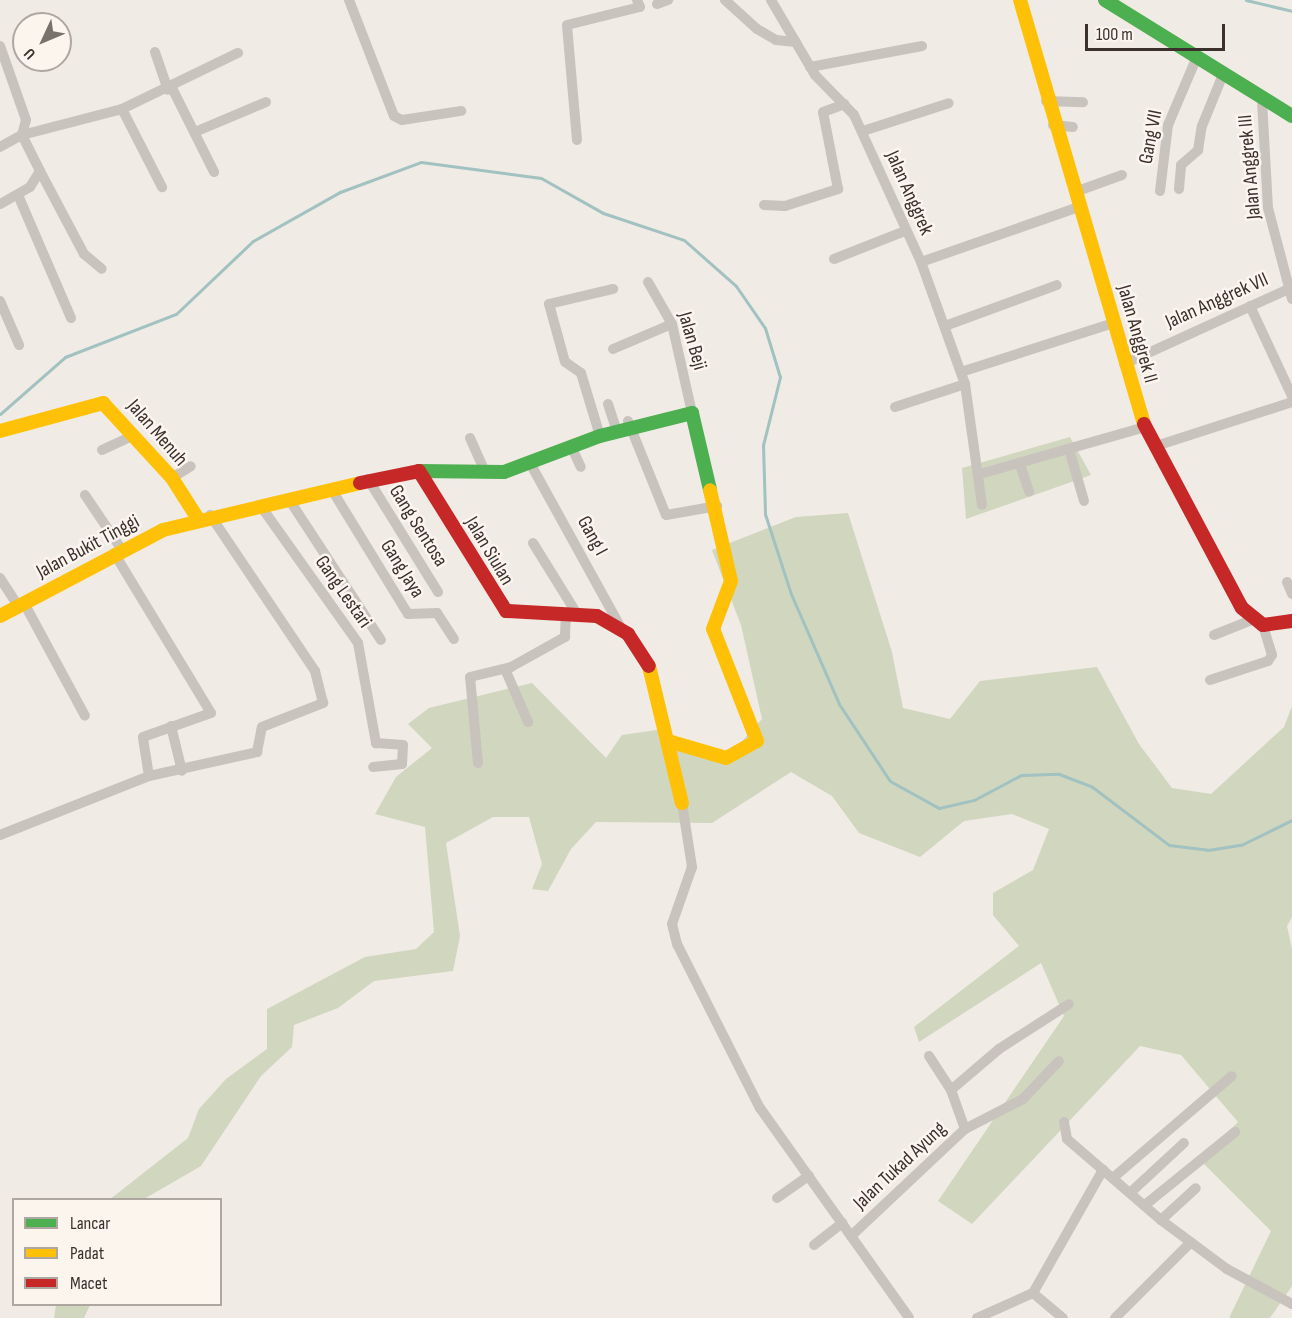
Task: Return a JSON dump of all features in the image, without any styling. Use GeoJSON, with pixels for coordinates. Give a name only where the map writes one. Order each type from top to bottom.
{"type":"FeatureCollection","features":[{"type":"Feature","properties":{"kind":"street"},"geometry":{"type":"LineString","coordinates":[[349,0],[394,116],[402,120],[461,111]]}},
{"type":"Feature","properties":{"kind":"street"},"geometry":{"type":"LineString","coordinates":[[577,140],[567,25],[640,7],[638,0]]}},
{"type":"Feature","properties":{"kind":"street"},"geometry":{"type":"LineString","coordinates":[[725,0],[757,29],[776,40],[796,42]]}},
{"type":"Feature","properties":{"kind":"street","name":"Jalan Anggrek"},"geometry":{"type":"LineString","coordinates":[[771,0],[810,67],[845,104],[863,131],[905,231],[921,262],[1079,207]]}},
{"type":"Feature","properties":{"kind":"street","name":"Jalan Anggrek II"},"geometry":{"type":"LineString","coordinates":[[1020,0],[1053,125],[1145,427],[1222,577],[1258,622]]}},
{"type":"Feature","properties":{"kind":"street"},"geometry":{"type":"LineString","coordinates":[[1105,0],[1222,77],[1292,116]]}},
{"type":"Feature","properties":{"kind":"street"},"geometry":{"type":"LineString","coordinates":[[0,46],[26,120],[22,135],[84,254],[102,269]]}},
{"type":"Feature","properties":{"kind":"street"},"geometry":{"type":"LineString","coordinates":[[810,67],[922,46]]}},
{"type":"Feature","properties":{"kind":"street"},"geometry":{"type":"LineString","coordinates":[[155,52],[170,89],[195,132],[214,172]]}},
{"type":"Feature","properties":{"kind":"street"},"geometry":{"type":"LineString","coordinates":[[0,147],[22,135],[122,109],[170,89],[238,53]]}},
{"type":"Feature","properties":{"kind":"street","name":"Gang VII"},"geometry":{"type":"LineString","coordinates":[[1161,191],[1168,125],[1196,59]]}},
{"type":"Feature","properties":{"kind":"street"},"geometry":{"type":"LineString","coordinates":[[1179,189],[1181,165],[1198,150],[1202,126],[1222,77]]}},
{"type":"Feature","properties":{"kind":"street"},"geometry":{"type":"LineString","coordinates":[[1046,101],[1083,102]]}},
{"type":"Feature","properties":{"kind":"street","name":"Jalan Anggrek III"},"geometry":{"type":"LineString","coordinates":[[1262,101],[1268,207],[1292,288],[1292,298]]}},
{"type":"Feature","properties":{"kind":"street"},"geometry":{"type":"LineString","coordinates":[[195,132],[266,102]]}},
{"type":"Feature","properties":{"kind":"street"},"geometry":{"type":"LineString","coordinates":[[863,131],[950,103]]}},
{"type":"Feature","properties":{"kind":"street"},"geometry":{"type":"LineString","coordinates":[[764,205],[785,206],[838,189],[823,112],[845,104]]}},
{"type":"Feature","properties":{"kind":"street"},"geometry":{"type":"LineString","coordinates":[[122,109],[162,187]]}},
{"type":"Feature","properties":{"kind":"street"},"geometry":{"type":"LineString","coordinates":[[1053,125],[1073,127]]}},
{"type":"Feature","properties":{"kind":"street"},"geometry":{"type":"LineString","coordinates":[[0,204],[18,195],[40,171]]}},
{"type":"Feature","properties":{"kind":"street"},"geometry":{"type":"LineString","coordinates":[[1075,192],[1122,175]]}},
{"type":"Feature","properties":{"kind":"street"},"geometry":{"type":"LineString","coordinates":[[18,195],[71,318]]}},
{"type":"Feature","properties":{"kind":"street"},"geometry":{"type":"LineString","coordinates":[[834,259],[905,231]]}},
{"type":"Feature","properties":{"kind":"street"},"geometry":{"type":"LineString","coordinates":[[921,262],[965,384],[980,474],[982,505]]}},
{"type":"Feature","properties":{"kind":"street","name":"Jalan Beji"},"geometry":{"type":"LineString","coordinates":[[648,282],[672,324],[692,413]]}},
{"type":"Feature","properties":{"kind":"street"},"geometry":{"type":"LineString","coordinates":[[945,326],[1057,285]]}},
{"type":"Feature","properties":{"kind":"street"},"geometry":{"type":"LineString","coordinates":[[600,436],[581,373],[565,362],[549,304],[613,288]]}},
{"type":"Feature","properties":{"kind":"street","name":"Jalan Anggrek VII"},"geometry":{"type":"LineString","coordinates":[[1124,364],[1292,288]]}},
{"type":"Feature","properties":{"kind":"street"},"geometry":{"type":"LineString","coordinates":[[0,301],[20,345]]}},
{"type":"Feature","properties":{"kind":"street"},"geometry":{"type":"LineString","coordinates":[[1250,306],[1290,401],[1292,415]]}},
{"type":"Feature","properties":{"kind":"street"},"geometry":{"type":"LineString","coordinates":[[961,372],[1114,323]]}},
{"type":"Feature","properties":{"kind":"street"},"geometry":{"type":"LineString","coordinates":[[613,349],[672,324]]}},
{"type":"Feature","properties":{"kind":"street"},"geometry":{"type":"LineString","coordinates":[[895,407],[965,384]]}},
{"type":"Feature","properties":{"kind":"street"},"geometry":{"type":"LineString","coordinates":[[1156,446],[1290,401]]}},
{"type":"Feature","properties":{"kind":"street","name":"Jalan Menuh"},"geometry":{"type":"LineString","coordinates":[[0,431],[99,403],[134,435],[204,517]]}},
{"type":"Feature","properties":{"kind":"street"},"geometry":{"type":"LineString","coordinates":[[608,404],[625,427],[666,515],[717,506]]}},
{"type":"Feature","properties":{"kind":"street"},"geometry":{"type":"LineString","coordinates":[[0,835],[149,776],[182,771],[257,752],[262,727],[324,700],[315,671],[204,517],[290,501],[368,479],[419,471],[485,472],[530,463],[625,427],[692,413],[717,506],[731,580],[713,629],[757,741],[732,758],[668,741]]}},
{"type":"Feature","properties":{"kind":"street"},"geometry":{"type":"LineString","coordinates":[[980,474],[1020,465],[1145,427]]}},
{"type":"Feature","properties":{"kind":"street"},"geometry":{"type":"LineString","coordinates":[[102,450],[134,435]]}},
{"type":"Feature","properties":{"kind":"street"},"geometry":{"type":"LineString","coordinates":[[470,438],[485,472]]}},
{"type":"Feature","properties":{"kind":"street"},"geometry":{"type":"LineString","coordinates":[[571,446],[581,467]]}},
{"type":"Feature","properties":{"kind":"street"},"geometry":{"type":"LineString","coordinates":[[1069,449],[1084,501]]}},
{"type":"Feature","properties":{"kind":"street","name":"Gang I"},"geometry":{"type":"LineString","coordinates":[[530,463],[620,626]]}},
{"type":"Feature","properties":{"kind":"street"},"geometry":{"type":"LineString","coordinates":[[1020,465],[1029,491]]}},
{"type":"Feature","properties":{"kind":"street"},"geometry":{"type":"LineString","coordinates":[[172,478],[191,466]]}},
{"type":"Feature","properties":{"kind":"street","name":"Jalan Siulan"},"geometry":{"type":"LineString","coordinates":[[419,471],[500,606],[512,613],[572,614],[620,626]]}},
{"type":"Feature","properties":{"kind":"street","name":"Gang Sentosa"},"geometry":{"type":"LineString","coordinates":[[368,479],[438,592]]}},
{"type":"Feature","properties":{"kind":"street","name":"Gang Jaya"},"geometry":{"type":"LineString","coordinates":[[332,490],[408,614],[437,613],[454,639]]}},
{"type":"Feature","properties":{"kind":"street"},"geometry":{"type":"LineString","coordinates":[[85,495],[211,711],[141,740],[149,776]]}},
{"type":"Feature","properties":{"kind":"street"},"geometry":{"type":"LineString","coordinates":[[290,501],[381,640]]}},
{"type":"Feature","properties":{"kind":"street","name":"Gang Lestari"},"geometry":{"type":"LineString","coordinates":[[260,505],[358,643],[376,743],[403,745],[402,764],[373,767]]}},
{"type":"Feature","properties":{"kind":"street","name":"Jalan Bukit Tinggi"},"geometry":{"type":"LineString","coordinates":[[0,616],[118,552],[204,517]]}},
{"type":"Feature","properties":{"kind":"street"},"geometry":{"type":"LineString","coordinates":[[478,763],[469,680],[505,669],[567,635],[572,614],[533,543]]}},
{"type":"Feature","properties":{"kind":"street"},"geometry":{"type":"LineString","coordinates":[[0,578],[21,605],[86,716]]}},
{"type":"Feature","properties":{"kind":"street"},"geometry":{"type":"LineString","coordinates":[[1287,582],[1292,594]]}},
{"type":"Feature","properties":{"kind":"street"},"geometry":{"type":"LineString","coordinates":[[1214,635],[1258,622],[1292,621]]}},
{"type":"Feature","properties":{"kind":"street"},"geometry":{"type":"LineString","coordinates":[[1210,680],[1268,661],[1272,655],[1258,622]]}},
{"type":"Feature","properties":{"kind":"street"},"geometry":{"type":"LineString","coordinates":[[620,626],[649,664],[686,824],[691,879],[674,915],[677,944],[754,1098],[909,1318]]}},
{"type":"Feature","properties":{"kind":"street"},"geometry":{"type":"LineString","coordinates":[[505,669],[528,722]]}},
{"type":"Feature","properties":{"kind":"street"},"geometry":{"type":"LineString","coordinates":[[171,726],[182,771]]}},
{"type":"Feature","properties":{"kind":"street"},"geometry":{"type":"LineString","coordinates":[[951,1090],[999,1049],[1069,1004]]}},
{"type":"Feature","properties":{"kind":"street"},"geometry":{"type":"LineString","coordinates":[[929,1056],[951,1090],[965,1130]]}},
{"type":"Feature","properties":{"kind":"street","name":"Jalan Tukad Ayung"},"geometry":{"type":"LineString","coordinates":[[851,1236],[965,1130],[1013,1106],[1059,1061]]}},
{"type":"Feature","properties":{"kind":"street"},"geometry":{"type":"LineString","coordinates":[[1114,1177],[1232,1076]]}},
{"type":"Feature","properties":{"kind":"street"},"geometry":{"type":"LineString","coordinates":[[1064,1122],[1064,1135],[1161,1220],[1191,1242],[1292,1304]]}},
{"type":"Feature","properties":{"kind":"street"},"geometry":{"type":"LineString","coordinates":[[1146,1205],[1234,1132]]}},
{"type":"Feature","properties":{"kind":"street"},"geometry":{"type":"LineString","coordinates":[[1131,1192],[1184,1143]]}},
{"type":"Feature","properties":{"kind":"street"},"geometry":{"type":"LineString","coordinates":[[977,1318],[1033,1293],[1103,1170]]}},
{"type":"Feature","properties":{"kind":"street"},"geometry":{"type":"LineString","coordinates":[[777,1198],[809,1176]]}},
{"type":"Feature","properties":{"kind":"street"},"geometry":{"type":"LineString","coordinates":[[1161,1220],[1196,1188]]}},
{"type":"Feature","properties":{"kind":"street"},"geometry":{"type":"LineString","coordinates":[[814,1245],[842,1223]]}},
{"type":"Feature","properties":{"kind":"street"},"geometry":{"type":"LineString","coordinates":[[1115,1318],[1191,1242]]}},
{"type":"Feature","properties":{"kind":"street"},"geometry":{"type":"LineString","coordinates":[[1033,1293],[1063,1318]]}},
{"type":"Feature","properties":{"kind":"green space"},"geometry":{"type":"Polygon","coordinates":[[[1070,437],[1091,475],[966,519],[962,468],[1070,437]]]}},
{"type":"Feature","properties":{"kind":"green space"},"geometry":{"type":"Polygon","coordinates":[[[848,513],[892,652],[903,708],[950,719],[980,681],[1097,667],[1139,744],[1172,788],[1211,794],[1284,727],[1292,706],[1292,917],[1287,926],[1292,949],[1292,1286],[1270,1318],[1229,1318],[1271,1231],[1200,1160],[1238,1122],[1181,1055],[1140,1046],[972,1224],[938,1201],[1064,1016],[1041,963],[919,1042],[914,1027],[1019,946],[993,915],[993,893],[1033,870],[1049,829],[1012,814],[964,821],[920,857],[859,833],[832,796],[791,772],[712,823],[596,822],[571,849],[548,891],[532,889],[542,864],[529,817],[493,817],[446,843],[460,936],[453,971],[374,981],[338,1008],[294,1025],[292,1047],[261,1076],[201,1166],[146,1198],[112,1198],[188,1138],[199,1109],[226,1079],[267,1049],[267,1009],[365,957],[416,949],[434,932],[425,827],[375,814],[396,777],[432,748],[408,724],[429,708],[532,683],[606,758],[622,735],[657,730],[727,758],[762,719],[741,625],[712,550],[796,517],[848,513]]]}},
{"type":"Feature","properties":{"kind":"green space"},"geometry":{"type":"Polygon","coordinates":[[[56,1306],[90,1306],[84,1318],[54,1318],[56,1306]]]}},
{"type":"Feature","properties":{"kind":"waterway"},"geometry":{"type":"LineString","coordinates":[[1246,0],[1292,11]]}},
{"type":"Feature","properties":{"kind":"waterway"},"geometry":{"type":"LineString","coordinates":[[0,414],[65,357],[176,314],[253,241],[340,192],[421,162],[541,178],[603,213],[684,240],[736,286],[765,328],[780,377],[763,445],[765,514],[791,594],[839,704],[890,781],[939,808],[974,800],[1021,775],[1059,774],[1091,786],[1169,845],[1208,850],[1241,845],[1292,820]]}},
{"type":"Feature","properties":{"kind":"traffic: fast"},"geometry":{"type":"LineString","coordinates":[[1105,0],[1292,116]]}},
{"type":"Feature","properties":{"kind":"traffic: fast"},"geometry":{"type":"LineString","coordinates":[[419,471],[504,472],[600,436],[692,413],[710,490]]}},
{"type":"Feature","properties":{"kind":"traffic: slow"},"geometry":{"type":"LineString","coordinates":[[1020,0],[1144,424]]}},
{"type":"Feature","properties":{"kind":"traffic: slow"},"geometry":{"type":"LineString","coordinates":[[0,431],[103,403],[172,478],[198,519]]}},
{"type":"Feature","properties":{"kind":"traffic: slow"},"geometry":{"type":"LineString","coordinates":[[0,616],[163,530],[360,483]]}},
{"type":"Feature","properties":{"kind":"traffic: slow"},"geometry":{"type":"LineString","coordinates":[[668,741],[726,758],[757,741],[713,629],[731,581],[710,490]]}},
{"type":"Feature","properties":{"kind":"traffic: slow"},"geometry":{"type":"LineString","coordinates":[[649,666],[682,803]]}},
{"type":"Feature","properties":{"kind":"traffic: jam"},"geometry":{"type":"LineString","coordinates":[[1144,424],[1242,608],[1263,625],[1292,621]]}},
{"type":"Feature","properties":{"kind":"traffic: jam"},"geometry":{"type":"LineString","coordinates":[[360,483],[419,471],[506,611],[597,616],[628,634],[649,666]]}}]}
